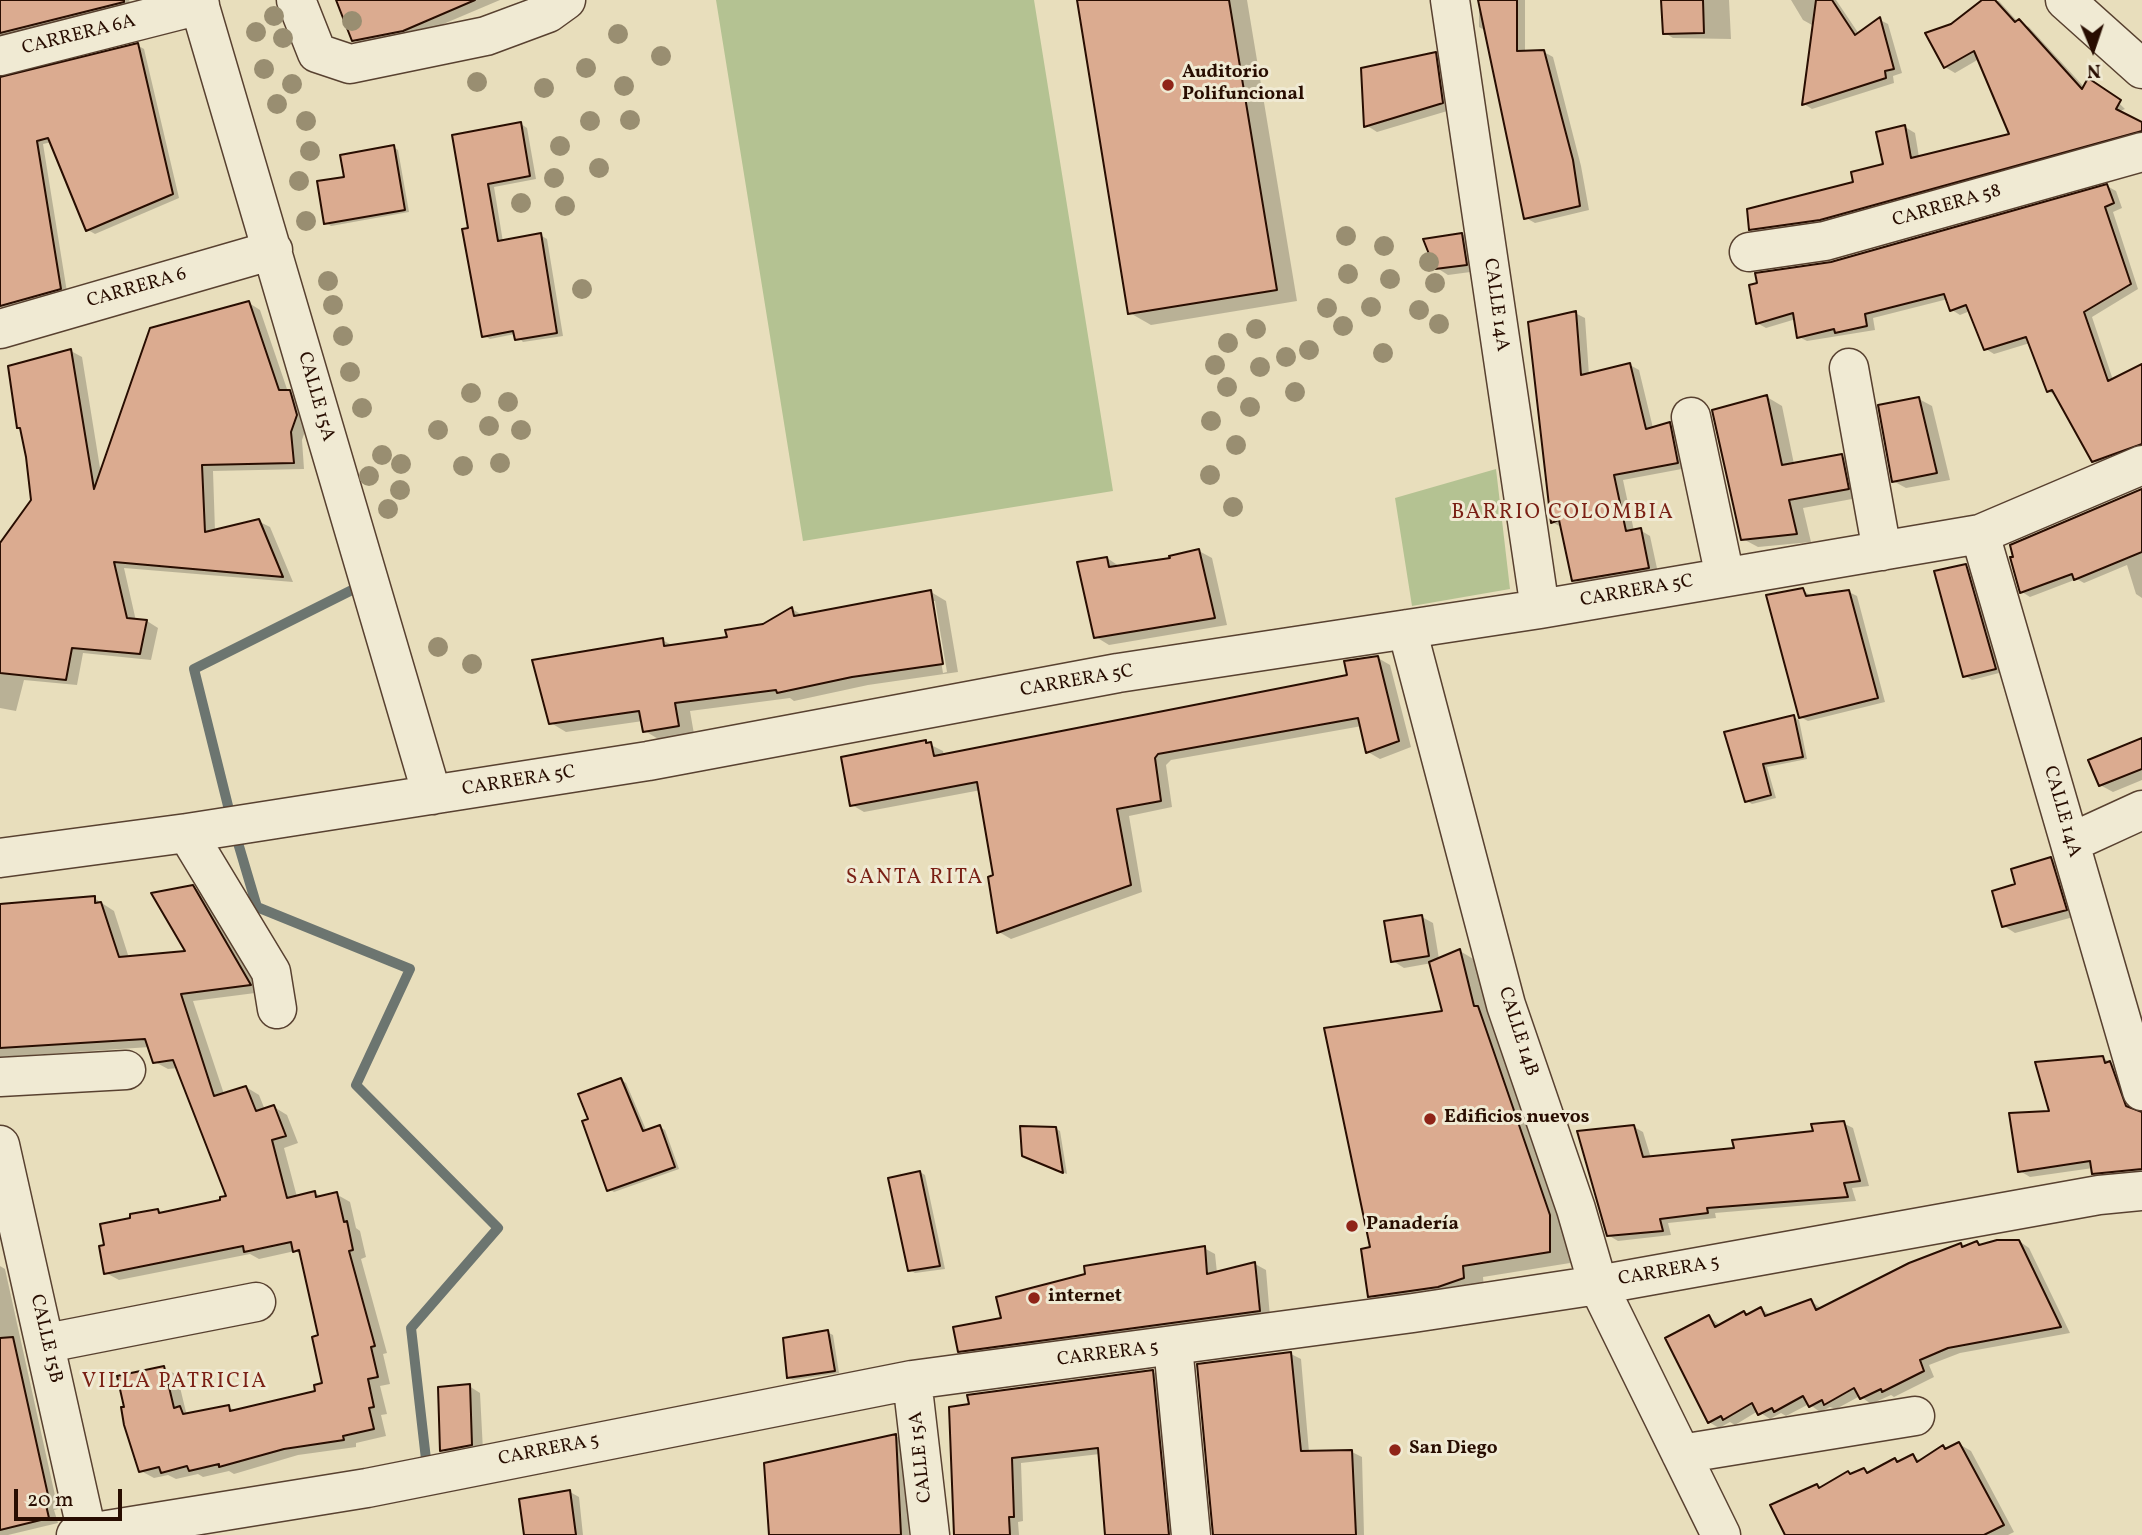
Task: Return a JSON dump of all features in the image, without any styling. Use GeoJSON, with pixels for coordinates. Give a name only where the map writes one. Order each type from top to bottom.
{"type":"FeatureCollection","features":[{"type":"Feature","properties":{"kind":"street"},"geometry":{"type":"LineString","coordinates":[[296,0],[317,53],[350,64],[486,36],[548,13],[566,0]]}},
{"type":"Feature","properties":{"kind":"street","name":"CALLE 14A"},"geometry":{"type":"LineString","coordinates":[[1450,0],[1540,609]]}},
{"type":"Feature","properties":{"kind":"street"},"geometry":{"type":"LineString","coordinates":[[2065,0],[2142,69]]}},
{"type":"Feature","properties":{"kind":"street","name":"CARRERA 6A"},"geometry":{"type":"LineString","coordinates":[[0,56],[199,2]]}},
{"type":"Feature","properties":{"kind":"street","name":"CALLE 15A"},"geometry":{"type":"LineString","coordinates":[[199,2],[274,250],[367,582],[432,795]]}},
{"type":"Feature","properties":{"kind":"street","name":"CARRERA 58"},"geometry":{"type":"LineString","coordinates":[[1749,252],[1825,241],[2142,152]]}},
{"type":"Feature","properties":{"kind":"street","name":"CARRERA 6"},"geometry":{"type":"LineString","coordinates":[[0,328],[274,250]]}},
{"type":"Feature","properties":{"kind":"street"},"geometry":{"type":"LineString","coordinates":[[1849,368],[1882,551]]}},
{"type":"Feature","properties":{"kind":"street"},"geometry":{"type":"LineString","coordinates":[[1690,417],[1725,577]]}},
{"type":"Feature","properties":{"kind":"street","name":"CARRERA 5C"},"geometry":{"type":"LineString","coordinates":[[0,858],[187,833],[648,761],[1118,673],[1540,609],[1980,534],[2142,465]]}},
{"type":"Feature","properties":{"kind":"street","name":"CALLE 14A"},"geometry":{"type":"LineString","coordinates":[[1980,534],[2142,1091]]}},
{"type":"Feature","properties":{"kind":"street","name":"CALLE 14B"},"geometry":{"type":"LineString","coordinates":[[1407,629],[1506,1005],[1576,1209],[1598,1285],[1721,1535]]}},
{"type":"Feature","properties":{"kind":"street"},"geometry":{"type":"LineString","coordinates":[[2070,843],[2142,810]]}},
{"type":"Feature","properties":{"kind":"street"},"geometry":{"type":"LineString","coordinates":[[187,833],[271,972],[277,1009]]}},
{"type":"Feature","properties":{"kind":"street"},"geometry":{"type":"LineString","coordinates":[[0,1077],[126,1070]]}},
{"type":"Feature","properties":{"kind":"street","name":"CALLE 15B"},"geometry":{"type":"LineString","coordinates":[[0,1145],[8,1218],[47,1343],[82,1534]]}},
{"type":"Feature","properties":{"kind":"street","name":"CARRERA 5"},"geometry":{"type":"LineString","coordinates":[[82,1534],[367,1488],[912,1380],[1173,1346],[1598,1285],[2099,1195],[2142,1191]]}},
{"type":"Feature","properties":{"kind":"street"},"geometry":{"type":"LineString","coordinates":[[47,1343],[256,1302]]}},
{"type":"Feature","properties":{"kind":"street"},"geometry":{"type":"LineString","coordinates":[[1173,1346],[1191,1535]]}},
{"type":"Feature","properties":{"kind":"street","name":"CALLE 15A"},"geometry":{"type":"LineString","coordinates":[[912,1380],[930,1535]]}},
{"type":"Feature","properties":{"kind":"street"},"geometry":{"type":"LineString","coordinates":[[1681,1454],[1914,1416]]}},
{"type":"Feature","properties":{"kind":"green space"},"geometry":{"type":"Polygon","coordinates":[[[716,0],[1034,0],[1113,491],[803,541],[716,0]]]}},
{"type":"Feature","properties":{"kind":"green space"},"geometry":{"type":"Polygon","coordinates":[[[1496,469],[1510,589],[1412,606],[1395,498],[1496,469]]]}},
{"type":"Feature","properties":{"kind":"building"},"geometry":{"type":"Polygon","coordinates":[[[0,0],[124,0],[124,2],[0,33],[0,0]]]}},
{"type":"Feature","properties":{"kind":"building"},"geometry":{"type":"Polygon","coordinates":[[[336,0],[475,0],[403,31],[352,41],[336,0]]]}},
{"type":"Feature","properties":{"kind":"building","name":"Auditorio Polifuncional"},"geometry":{"type":"Polygon","coordinates":[[[1077,0],[1229,0],[1277,290],[1128,314],[1077,0]]]}},
{"type":"Feature","properties":{"kind":"building"},"geometry":{"type":"Polygon","coordinates":[[[1478,0],[1517,0],[1517,51],[1544,50],[1573,160],[1580,206],[1524,219],[1478,0]]]}},
{"type":"Feature","properties":{"kind":"building"},"geometry":{"type":"Polygon","coordinates":[[[1661,0],[1703,0],[1704,33],[1663,34],[1661,0]]]}},
{"type":"Feature","properties":{"kind":"building"},"geometry":{"type":"Polygon","coordinates":[[[1816,0],[1832,0],[1855,35],[1880,17],[1894,69],[1885,71],[1886,78],[1802,105],[1816,0]]]}},
{"type":"Feature","properties":{"kind":"building"},"geometry":{"type":"Polygon","coordinates":[[[1982,0],[1995,0],[2015,22],[2019,19],[2082,89],[2088,78],[2121,100],[2116,109],[2142,122],[2142,131],[1820,220],[1749,230],[1747,209],[1853,182],[1851,172],[1883,164],[1876,132],[1905,125],[1911,158],[2009,134],[1974,51],[1944,68],[1925,33],[1951,24],[1982,0]]]}},
{"type":"Feature","properties":{"kind":"building"},"geometry":{"type":"Polygon","coordinates":[[[138,43],[173,194],[86,231],[48,138],[37,141],[61,289],[0,306],[0,77],[138,43]]]}},
{"type":"Feature","properties":{"kind":"building"},"geometry":{"type":"Polygon","coordinates":[[[1436,52],[1443,103],[1364,127],[1361,68],[1436,52]]]}},
{"type":"Feature","properties":{"kind":"building"},"geometry":{"type":"Polygon","coordinates":[[[521,122],[530,176],[488,184],[498,241],[541,233],[557,333],[515,340],[513,331],[482,337],[462,229],[468,228],[452,135],[521,122]]]}},
{"type":"Feature","properties":{"kind":"building"},"geometry":{"type":"Polygon","coordinates":[[[394,145],[405,210],[324,224],[317,181],[344,177],[340,155],[394,145]]]}},
{"type":"Feature","properties":{"kind":"building"},"geometry":{"type":"Polygon","coordinates":[[[2107,184],[2114,203],[2105,207],[2131,284],[2084,312],[2108,381],[2142,364],[2142,444],[2092,462],[2052,390],[2047,392],[2026,337],[1984,350],[1966,305],[1950,311],[1944,294],[1865,314],[1867,326],[1835,333],[1834,329],[1797,338],[1793,313],[1756,324],[1749,285],[1757,283],[1755,273],[1831,262],[2107,184]]]}},
{"type":"Feature","properties":{"kind":"building"},"geometry":{"type":"Polygon","coordinates":[[[1462,233],[1467,265],[1435,269],[1423,239],[1462,233]]]}},
{"type":"Feature","properties":{"kind":"building"},"geometry":{"type":"Polygon","coordinates":[[[249,301],[279,390],[290,390],[297,415],[291,432],[294,463],[202,465],[205,532],[259,519],[283,577],[114,562],[127,618],[147,620],[140,654],[72,648],[66,680],[0,673],[0,543],[31,500],[26,457],[20,428],[17,428],[8,366],[71,349],[94,489],[150,328],[249,301]]]}},
{"type":"Feature","properties":{"kind":"building"},"geometry":{"type":"Polygon","coordinates":[[[1576,311],[1581,375],[1630,363],[1646,429],[1670,422],[1678,463],[1614,475],[1626,531],[1641,528],[1649,568],[1572,581],[1559,520],[1551,523],[1528,322],[1576,311]]]}},
{"type":"Feature","properties":{"kind":"building"},"geometry":{"type":"Polygon","coordinates":[[[1767,395],[1782,465],[1842,454],[1849,489],[1789,500],[1797,534],[1741,540],[1712,410],[1767,395]]]}},
{"type":"Feature","properties":{"kind":"building"},"geometry":{"type":"Polygon","coordinates":[[[1919,397],[1937,473],[1892,482],[1878,405],[1919,397]]]}},
{"type":"Feature","properties":{"kind":"building"},"geometry":{"type":"Polygon","coordinates":[[[2142,489],[2142,552],[2074,580],[2072,574],[2020,593],[2010,557],[2013,557],[2010,545],[2142,489]]]}},
{"type":"Feature","properties":{"kind":"building"},"geometry":{"type":"Polygon","coordinates":[[[1199,549],[1215,618],[1094,638],[1077,562],[1107,557],[1109,567],[1170,558],[1169,556],[1199,549]]]}},
{"type":"Feature","properties":{"kind":"building"},"geometry":{"type":"Polygon","coordinates":[[[1966,564],[1996,669],[1963,677],[1934,571],[1966,564]]]}},
{"type":"Feature","properties":{"kind":"building"},"geometry":{"type":"Polygon","coordinates":[[[1803,588],[1806,596],[1849,590],[1878,698],[1799,718],[1766,595],[1803,588]]]}},
{"type":"Feature","properties":{"kind":"building"},"geometry":{"type":"Polygon","coordinates":[[[931,590],[943,664],[852,677],[777,693],[776,690],[675,703],[679,726],[643,732],[639,711],[549,724],[532,660],[663,638],[664,646],[727,637],[725,630],[763,624],[792,607],[794,616],[931,590]]]}},
{"type":"Feature","properties":{"kind":"building"},"geometry":{"type":"Polygon","coordinates":[[[1378,656],[1399,741],[1366,753],[1358,718],[1158,754],[1155,758],[1161,801],[1117,809],[1131,885],[997,933],[988,877],[993,875],[977,782],[850,806],[841,757],[926,740],[926,743],[931,742],[934,756],[1347,675],[1344,661],[1378,656]]]}},
{"type":"Feature","properties":{"kind":"building"},"geometry":{"type":"Polygon","coordinates":[[[1794,715],[1803,757],[1763,764],[1771,795],[1745,802],[1724,732],[1794,715]]]}},
{"type":"Feature","properties":{"kind":"building"},"geometry":{"type":"Polygon","coordinates":[[[2142,738],[2142,769],[2099,786],[2088,760],[2142,738]]]}},
{"type":"Feature","properties":{"kind":"building"},"geometry":{"type":"Polygon","coordinates":[[[2051,857],[2067,910],[2002,927],[1992,891],[2015,884],[2011,869],[2051,857]]]}},
{"type":"Feature","properties":{"kind":"building"},"geometry":{"type":"Polygon","coordinates":[[[193,885],[251,985],[181,994],[214,1096],[246,1086],[256,1111],[274,1105],[286,1136],[272,1140],[287,1198],[315,1191],[316,1197],[337,1192],[344,1222],[347,1221],[353,1250],[349,1251],[375,1346],[371,1347],[378,1377],[368,1379],[374,1407],[369,1408],[374,1429],[343,1436],[344,1440],[284,1449],[219,1467],[219,1464],[189,1471],[187,1466],[161,1473],[159,1467],[139,1472],[124,1425],[121,1407],[124,1407],[117,1376],[164,1366],[174,1408],[180,1406],[183,1414],[229,1405],[230,1411],[315,1391],[314,1385],[322,1383],[312,1337],[318,1335],[299,1250],[293,1252],[291,1242],[244,1252],[243,1246],[104,1274],[99,1246],[104,1245],[100,1224],[130,1218],[130,1214],[158,1209],[159,1213],[220,1200],[220,1197],[226,1196],[173,1060],[153,1063],[145,1039],[0,1048],[0,904],[95,896],[95,903],[101,902],[119,957],[185,951],[151,893],[193,885]]]}},
{"type":"Feature","properties":{"kind":"building"},"geometry":{"type":"Polygon","coordinates":[[[1422,915],[1429,956],[1391,962],[1384,921],[1422,915]]]}},
{"type":"Feature","properties":{"kind":"building","name":"Edificios nuevos"},"geometry":{"type":"Polygon","coordinates":[[[1460,949],[1474,1006],[1478,1006],[1550,1215],[1550,1252],[1463,1266],[1464,1278],[1438,1287],[1368,1297],[1361,1249],[1370,1247],[1324,1028],[1442,1011],[1429,962],[1460,949]]]}},
{"type":"Feature","properties":{"kind":"building"},"geometry":{"type":"Polygon","coordinates":[[[2103,1056],[2105,1063],[2110,1061],[2126,1106],[2142,1112],[2142,1169],[2092,1174],[2090,1161],[2018,1172],[2009,1113],[2049,1111],[2035,1062],[2103,1056]]]}},
{"type":"Feature","properties":{"kind":"building"},"geometry":{"type":"Polygon","coordinates":[[[621,1078],[643,1131],[660,1125],[675,1167],[607,1191],[582,1121],[588,1119],[578,1094],[621,1078]]]}},
{"type":"Feature","properties":{"kind":"building"},"geometry":{"type":"Polygon","coordinates":[[[1844,1121],[1860,1181],[1844,1183],[1848,1197],[1707,1208],[1708,1213],[1660,1219],[1663,1231],[1607,1236],[1577,1131],[1634,1125],[1643,1157],[1734,1148],[1732,1140],[1813,1131],[1811,1124],[1844,1121]]]}},
{"type":"Feature","properties":{"kind":"building"},"geometry":{"type":"Polygon","coordinates":[[[1020,1126],[1056,1127],[1063,1173],[1022,1156],[1020,1126]]]}},
{"type":"Feature","properties":{"kind":"building"},"geometry":{"type":"Polygon","coordinates":[[[920,1171],[940,1266],[908,1271],[888,1178],[920,1171]]]}},
{"type":"Feature","properties":{"kind":"building"},"geometry":{"type":"Polygon","coordinates":[[[1997,1240],[2019,1240],[2061,1327],[1948,1348],[1920,1360],[1924,1371],[1882,1392],[1881,1389],[1860,1399],[1854,1388],[1824,1405],[1822,1400],[1809,1407],[1803,1396],[1774,1412],[1772,1408],[1758,1415],[1752,1403],[1723,1420],[1721,1416],[1708,1423],[1665,1338],[1709,1315],[1715,1327],[1744,1311],[1746,1315],[1761,1307],[1765,1316],[1811,1299],[1816,1310],[1909,1263],[1961,1243],[1962,1247],[1977,1241],[1979,1245],[1997,1240]]]}},
{"type":"Feature","properties":{"kind":"building"},"geometry":{"type":"Polygon","coordinates":[[[1205,1246],[1207,1274],[1255,1262],[1260,1311],[958,1352],[953,1327],[1001,1318],[996,1297],[1085,1274],[1084,1266],[1205,1246]]]}},
{"type":"Feature","properties":{"kind":"building"},"geometry":{"type":"Polygon","coordinates":[[[828,1330],[835,1371],[787,1378],[783,1338],[828,1330]]]}},
{"type":"Feature","properties":{"kind":"building"},"geometry":{"type":"Polygon","coordinates":[[[13,1337],[50,1504],[46,1505],[49,1518],[0,1530],[0,1338],[13,1337]]]}},
{"type":"Feature","properties":{"kind":"building"},"geometry":{"type":"Polygon","coordinates":[[[1291,1352],[1301,1451],[1352,1450],[1356,1535],[1213,1535],[1197,1364],[1291,1352]]]}},
{"type":"Feature","properties":{"kind":"building"},"geometry":{"type":"Polygon","coordinates":[[[1153,1370],[1169,1535],[1105,1535],[1098,1448],[1012,1458],[1014,1517],[1009,1517],[1010,1535],[954,1535],[949,1407],[969,1404],[967,1395],[1153,1370]]]}},
{"type":"Feature","properties":{"kind":"building"},"geometry":{"type":"Polygon","coordinates":[[[470,1384],[472,1445],[440,1451],[438,1387],[470,1384]]]}},
{"type":"Feature","properties":{"kind":"building"},"geometry":{"type":"Polygon","coordinates":[[[896,1434],[901,1535],[769,1535],[764,1463],[896,1434]]]}},
{"type":"Feature","properties":{"kind":"building"},"geometry":{"type":"Polygon","coordinates":[[[1959,1442],[2004,1525],[1984,1535],[1785,1535],[1770,1505],[1817,1484],[1819,1488],[1848,1471],[1850,1474],[1864,1468],[1867,1473],[1895,1458],[1897,1462],[1913,1454],[1917,1462],[1943,1445],[1945,1449],[1959,1442]]]}},
{"type":"Feature","properties":{"kind":"building"},"geometry":{"type":"Polygon","coordinates":[[[570,1490],[576,1535],[524,1535],[519,1499],[570,1490]]]}},
{"type":"Feature","properties":{"kind":"waterway"},"geometry":{"type":"LineString","coordinates":[[362,585],[194,669],[233,826],[257,907],[410,969],[356,1085],[498,1228],[411,1328],[427,1468]]}},
{"type":"Feature","properties":{"kind":"place","name":"Auditorio Polifuncional"},"geometry":{"type":"Point","coordinates":[1168,85]}},
{"type":"Feature","properties":{"kind":"place","name":"Edificios nuevos"},"geometry":{"type":"Point","coordinates":[1430,1119]}},
{"type":"Feature","properties":{"kind":"place","name":"Panadería"},"geometry":{"type":"Point","coordinates":[1352,1226]}},
{"type":"Feature","properties":{"kind":"place","name":"internet"},"geometry":{"type":"Point","coordinates":[1034,1298]}},
{"type":"Feature","properties":{"kind":"place","name":"San Diego"},"geometry":{"type":"Point","coordinates":[1395,1450]}},
{"type":"Feature","properties":{"kind":"district","name":"BARRIO COLOMBIA"},"geometry":{"type":"Point","coordinates":[1563,514]}},
{"type":"Feature","properties":{"kind":"district","name":"SANTA RITA"},"geometry":{"type":"Point","coordinates":[915,879]}},
{"type":"Feature","properties":{"kind":"district","name":"VILLA PATRICIA"},"geometry":{"type":"Point","coordinates":[175,1383]}}]}
